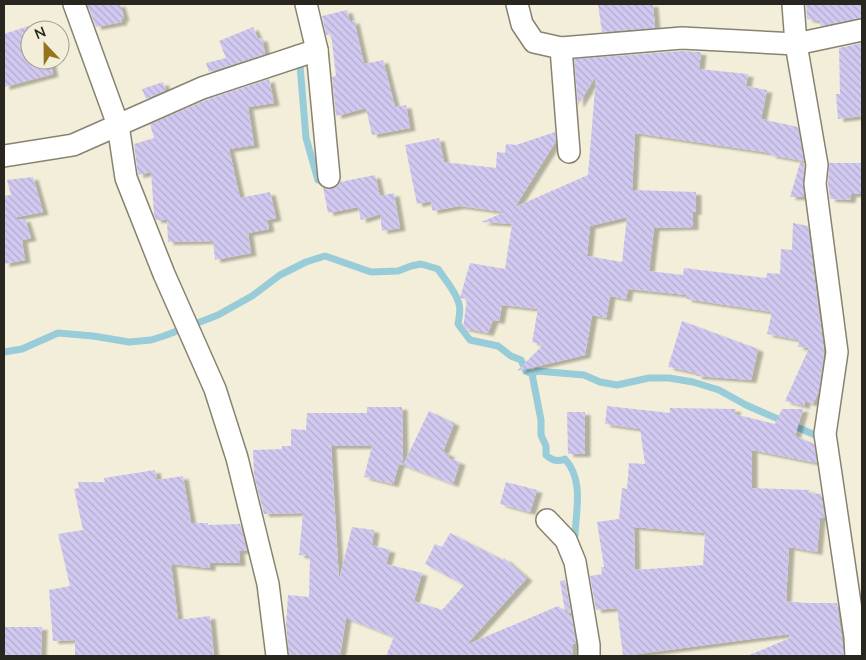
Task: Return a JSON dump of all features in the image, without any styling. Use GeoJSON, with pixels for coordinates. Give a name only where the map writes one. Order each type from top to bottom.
{"type":"FeatureCollection","features":[{"type":"Feature","properties":{"kind":"street"},"geometry":{"type":"LineString","coordinates":[[74,4],[118,125],[126,178],[164,274],[216,389],[237,458],[268,584],[277,656]]}},
{"type":"Feature","properties":{"kind":"street"},"geometry":{"type":"LineString","coordinates":[[306,4],[317,50],[329,177]]}},
{"type":"Feature","properties":{"kind":"street"},"geometry":{"type":"LineString","coordinates":[[517,4],[522,24],[534,42],[561,48],[682,38],[796,44],[862,30]]}},
{"type":"Feature","properties":{"kind":"street"},"geometry":{"type":"LineString","coordinates":[[793,4],[796,44],[817,165],[815,184],[837,352],[825,434],[858,643]]}},
{"type":"Feature","properties":{"kind":"street"},"geometry":{"type":"LineString","coordinates":[[561,48],[569,152]]}},
{"type":"Feature","properties":{"kind":"street"},"geometry":{"type":"LineString","coordinates":[[4,156],[73,144],[202,88],[317,50]]}},
{"type":"Feature","properties":{"kind":"street"},"geometry":{"type":"LineString","coordinates":[[548,520],[566,540],[575,562],[589,645],[589,656]]}},
{"type":"Feature","properties":{"kind":"building"},"geometry":{"type":"Polygon","coordinates":[[[87,4],[120,4],[124,18],[121,19],[122,22],[96,27],[87,4]]]}},
{"type":"Feature","properties":{"kind":"building"},"geometry":{"type":"Polygon","coordinates":[[[598,4],[653,4],[655,28],[602,32],[598,4]]]}},
{"type":"Feature","properties":{"kind":"building"},"geometry":{"type":"Polygon","coordinates":[[[806,4],[862,4],[862,18],[821,26],[820,21],[807,19],[806,4]]]}},
{"type":"Feature","properties":{"kind":"building"},"geometry":{"type":"Polygon","coordinates":[[[347,10],[350,22],[354,20],[364,64],[383,60],[395,107],[406,105],[410,128],[372,135],[366,108],[336,116],[332,77],[336,76],[331,34],[326,35],[322,16],[347,10]]]}},
{"type":"Feature","properties":{"kind":"building"},"geometry":{"type":"Polygon","coordinates":[[[253,27],[258,39],[262,38],[265,54],[209,72],[206,63],[226,58],[219,41],[253,27]]]}},
{"type":"Feature","properties":{"kind":"building"},"geometry":{"type":"Polygon","coordinates":[[[20,29],[20,70],[52,70],[53,74],[4,87],[4,34],[20,29]]]}},
{"type":"Feature","properties":{"kind":"building"},"geometry":{"type":"Polygon","coordinates":[[[862,43],[862,116],[838,119],[836,94],[840,94],[839,48],[862,43]]]}},
{"type":"Feature","properties":{"kind":"building"},"geometry":{"type":"Polygon","coordinates":[[[682,51],[701,52],[699,69],[748,74],[746,86],[767,90],[761,119],[798,127],[804,161],[770,155],[771,153],[635,133],[632,190],[696,192],[696,212],[693,212],[693,227],[654,228],[649,271],[683,275],[684,268],[766,278],[767,273],[780,274],[781,249],[792,250],[793,223],[808,226],[824,352],[819,391],[813,404],[805,401],[804,406],[785,401],[809,348],[798,347],[799,340],[767,334],[772,312],[686,299],[687,295],[628,289],[626,299],[610,296],[606,318],[592,315],[585,355],[517,371],[543,345],[532,342],[538,309],[502,305],[499,321],[493,320],[488,333],[463,328],[467,299],[460,298],[470,263],[505,269],[512,224],[481,222],[505,212],[459,206],[432,211],[431,201],[417,204],[405,145],[439,138],[444,162],[496,168],[497,152],[505,153],[506,144],[516,145],[555,132],[556,141],[515,207],[588,175],[596,76],[578,105],[574,59],[682,51]],[[627,217],[590,226],[587,256],[622,262],[627,217]]]}},
{"type":"Feature","properties":{"kind":"building"},"geometry":{"type":"Polygon","coordinates":[[[269,79],[274,103],[248,107],[254,145],[229,149],[240,198],[270,192],[276,218],[267,220],[269,229],[248,233],[251,253],[215,260],[213,241],[168,242],[167,220],[156,220],[154,214],[151,172],[138,175],[134,144],[154,138],[150,124],[206,100],[269,79]]]}},
{"type":"Feature","properties":{"kind":"building"},"geometry":{"type":"Polygon","coordinates":[[[163,82],[166,90],[146,99],[142,89],[163,82]]]}},
{"type":"Feature","properties":{"kind":"building"},"geometry":{"type":"Polygon","coordinates":[[[800,163],[804,163],[804,197],[790,197],[800,163]]]}},
{"type":"Feature","properties":{"kind":"building"},"geometry":{"type":"Polygon","coordinates":[[[829,163],[862,163],[862,194],[851,194],[850,200],[830,199],[828,184],[829,163]]]}},
{"type":"Feature","properties":{"kind":"building"},"geometry":{"type":"Polygon","coordinates":[[[375,175],[380,196],[394,193],[400,228],[382,231],[380,214],[361,220],[358,207],[328,213],[323,187],[331,189],[337,187],[340,182],[375,175]]]}},
{"type":"Feature","properties":{"kind":"building"},"geometry":{"type":"Polygon","coordinates":[[[33,177],[43,212],[17,217],[17,219],[25,219],[31,238],[22,240],[25,260],[4,264],[4,196],[11,195],[7,180],[33,177]]]}},
{"type":"Feature","properties":{"kind":"building"},"geometry":{"type":"Polygon","coordinates":[[[682,321],[758,349],[751,380],[696,376],[697,373],[668,367],[682,321]]]}},
{"type":"Feature","properties":{"kind":"building"},"geometry":{"type":"Polygon","coordinates":[[[607,406],[670,413],[670,408],[736,409],[734,414],[775,424],[782,409],[803,409],[795,436],[814,444],[817,463],[752,450],[752,488],[810,490],[808,493],[821,494],[825,518],[820,518],[817,552],[789,547],[786,601],[837,603],[844,656],[747,656],[790,638],[789,634],[623,656],[617,608],[596,610],[590,576],[602,574],[601,567],[604,567],[597,522],[619,519],[622,488],[627,489],[629,463],[645,464],[640,429],[605,424],[607,406]],[[634,527],[635,570],[703,565],[705,533],[634,527]]]}},
{"type":"Feature","properties":{"kind":"building"},"geometry":{"type":"Polygon","coordinates":[[[367,407],[402,407],[403,465],[399,464],[393,484],[364,477],[372,446],[331,446],[339,580],[352,527],[374,530],[372,545],[390,550],[386,564],[422,573],[414,601],[442,610],[464,585],[425,564],[435,544],[442,547],[450,533],[503,560],[504,558],[527,578],[466,645],[558,606],[565,611],[560,581],[565,580],[571,612],[566,613],[572,618],[576,643],[573,644],[573,656],[386,656],[394,637],[346,618],[340,656],[289,656],[286,625],[288,595],[309,597],[310,556],[299,555],[303,513],[264,514],[254,475],[253,450],[282,449],[282,446],[291,446],[291,429],[306,430],[307,413],[367,413],[367,407]]]}},
{"type":"Feature","properties":{"kind":"building"},"geometry":{"type":"Polygon","coordinates":[[[429,411],[454,423],[443,452],[449,454],[448,458],[460,462],[453,484],[403,465],[429,411]]]}},
{"type":"Feature","properties":{"kind":"building"},"geometry":{"type":"Polygon","coordinates":[[[567,412],[585,412],[585,454],[568,454],[567,412]]]}},
{"type":"Feature","properties":{"kind":"building"},"geometry":{"type":"Polygon","coordinates":[[[155,470],[157,480],[183,476],[191,523],[208,523],[208,525],[240,524],[247,551],[239,551],[240,563],[210,563],[210,568],[171,564],[178,620],[210,616],[214,656],[75,656],[75,640],[53,641],[49,590],[70,586],[58,534],[83,530],[74,489],[79,488],[78,482],[105,482],[104,478],[155,470]]]}},
{"type":"Feature","properties":{"kind":"building"},"geometry":{"type":"Polygon","coordinates":[[[506,482],[537,490],[530,512],[500,504],[506,482]]]}},
{"type":"Feature","properties":{"kind":"building"},"geometry":{"type":"Polygon","coordinates":[[[4,627],[42,627],[41,655],[4,655],[4,627]]]}},
{"type":"Feature","properties":{"kind":"waterway"},"geometry":{"type":"LineString","coordinates":[[300,65],[306,138],[318,180]]}},
{"type":"Feature","properties":{"kind":"waterway"},"geometry":{"type":"LineString","coordinates":[[4,352],[22,349],[58,333],[129,342],[151,340],[218,315],[252,296],[280,275],[306,262],[325,256],[371,272],[398,271],[421,264],[438,269],[453,290],[460,306],[458,324],[470,340],[498,346],[511,356],[521,360],[526,371],[532,374],[537,371],[584,375],[600,382],[617,385],[649,378],[669,378],[693,382],[719,390],[746,405],[822,438]]}},
{"type":"Feature","properties":{"kind":"waterway"},"geometry":{"type":"LineString","coordinates":[[532,374],[541,420],[541,435],[546,446],[546,455],[555,460],[565,459],[575,476],[578,496],[575,535]]}}]}
